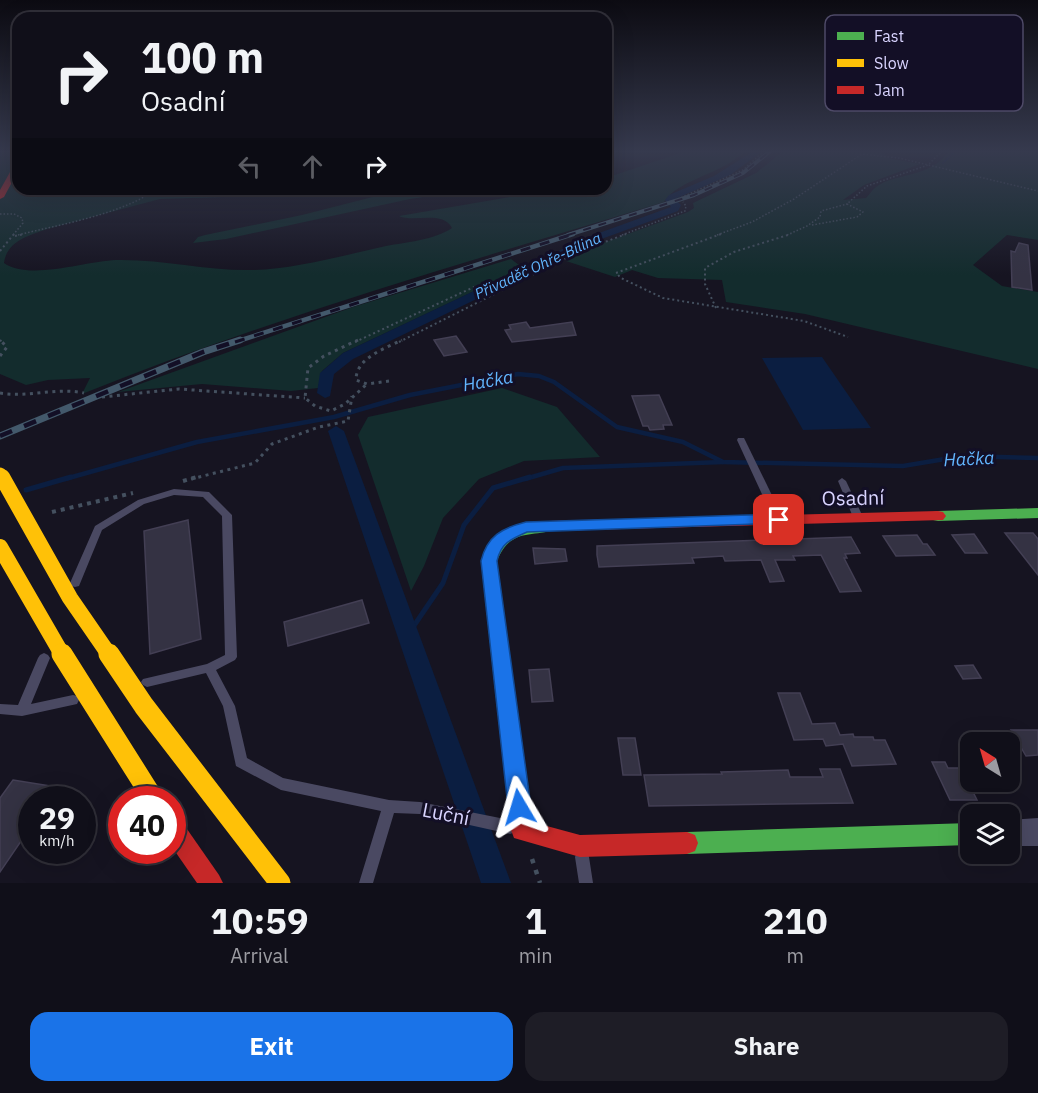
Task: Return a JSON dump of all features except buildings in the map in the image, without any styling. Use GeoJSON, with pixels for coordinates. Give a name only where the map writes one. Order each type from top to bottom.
{"type":"FeatureCollection","features":[{"type":"Feature","properties":{"kind":"main road"},"geometry":{"type":"LineString","coordinates":[[0,474],[84,618],[144,706],[280,883]]}},
{"type":"Feature","properties":{"kind":"main road","name":"Osadní"},"geometry":{"type":"LineString","coordinates":[[522,830],[489,561],[492,548],[503,536],[526,527],[1038,513]]}},
{"type":"Feature","properties":{"kind":"main road"},"geometry":{"type":"LineString","coordinates":[[0,547],[36,615],[145,786]]}},
{"type":"Feature","properties":{"kind":"main road","name":"Luční"},"geometry":{"type":"LineString","coordinates":[[522,830],[580,846],[960,834]]}},
{"type":"Feature","properties":{"kind":"main road"},"geometry":{"type":"LineString","coordinates":[[186,847],[211,883]]}},
{"type":"Feature","properties":{"kind":"street"},"geometry":{"type":"LineString","coordinates":[[1020,833],[1038,832]]}},
{"type":"Feature","properties":{"kind":"lane"},"geometry":{"type":"LineString","coordinates":[[741,440],[779,520]]}},
{"type":"Feature","properties":{"kind":"lane"},"geometry":{"type":"LineString","coordinates":[[842,481],[858,518]]}},
{"type":"Feature","properties":{"kind":"lane"},"geometry":{"type":"LineString","coordinates":[[0,709],[22,711],[209,668],[231,657],[227,515],[206,494],[174,492],[141,502],[98,528],[62,614]]}},
{"type":"Feature","properties":{"kind":"lane"},"geometry":{"type":"LineString","coordinates":[[22,711],[58,625]]}},
{"type":"Feature","properties":{"kind":"lane","name":"Luční"},"geometry":{"type":"LineString","coordinates":[[209,668],[229,706],[241,762],[281,784],[389,806],[420,808],[522,830]]}},
{"type":"Feature","properties":{"kind":"lane"},"geometry":{"type":"LineString","coordinates":[[366,883],[389,806]]}},
{"type":"Feature","properties":{"kind":"lane"},"geometry":{"type":"LineString","coordinates":[[580,846],[586,883]]}},
{"type":"Feature","properties":{"kind":"path"},"geometry":{"type":"LineString","coordinates":[[678,199],[691,193]]}},
{"type":"Feature","properties":{"kind":"path"},"geometry":{"type":"LineString","coordinates":[[803,193],[752,222],[616,273],[621,278],[663,298],[804,321],[848,337]]}},
{"type":"Feature","properties":{"kind":"path"},"geometry":{"type":"LineString","coordinates":[[716,308],[708,296],[703,275],[705,268],[732,251],[797,233],[820,218],[821,211],[847,204],[859,193]]}},
{"type":"Feature","properties":{"kind":"path"},"geometry":{"type":"LineString","coordinates":[[15,236],[113,208],[146,195]]}},
{"type":"Feature","properties":{"kind":"path"},"geometry":{"type":"LineString","coordinates":[[389,381],[367,384],[356,380],[356,371],[365,360],[576,253],[685,211],[686,206],[683,202]]}},
{"type":"Feature","properties":{"kind":"path"},"geometry":{"type":"LineString","coordinates":[[810,226],[857,216],[863,212],[847,204]]}},
{"type":"Feature","properties":{"kind":"path"},"geometry":{"type":"LineString","coordinates":[[0,214],[15,214],[22,218],[23,223],[15,236],[0,252]]}},
{"type":"Feature","properties":{"kind":"path"},"geometry":{"type":"LineString","coordinates":[[305,398],[308,368],[324,356],[474,287]]}},
{"type":"Feature","properties":{"kind":"path"},"geometry":{"type":"LineString","coordinates":[[0,340],[7,347],[0,356]]}},
{"type":"Feature","properties":{"kind":"path"},"geometry":{"type":"LineString","coordinates":[[102,397],[179,389],[305,398],[317,410],[323,412],[340,408],[367,384]]}},
{"type":"Feature","properties":{"kind":"path"},"geometry":{"type":"LineString","coordinates":[[0,393],[28,396],[73,390],[84,393]]}},
{"type":"Feature","properties":{"kind":"path"},"geometry":{"type":"LineString","coordinates":[[179,482],[255,463],[272,444],[319,427],[348,421],[352,396]]}},
{"type":"Feature","properties":{"kind":"path"},"geometry":{"type":"LineString","coordinates":[[46,513],[136,492]]}},
{"type":"Feature","properties":{"kind":"green space"},"geometry":{"type":"Polygon","coordinates":[[[0,193],[236,195],[160,199],[47,229],[20,240],[9,249],[4,263],[15,268],[58,269],[116,260],[263,270],[420,240],[452,228],[448,223],[435,218],[399,216],[521,195],[671,193],[664,202],[298,315],[82,394],[90,378],[48,380],[26,385],[0,374],[0,193]]]}},
{"type":"Feature","properties":{"kind":"green space"},"geometry":{"type":"Polygon","coordinates":[[[714,193],[853,193],[843,200],[866,198],[870,193],[1038,193],[1038,240],[1007,235],[973,265],[1002,286],[1038,292],[1038,369],[805,314],[726,302],[722,280],[658,278],[632,270],[615,277],[566,261],[603,243],[688,212],[694,208],[693,203],[714,193]]]}},
{"type":"Feature","properties":{"kind":"green space"},"geometry":{"type":"Polygon","coordinates":[[[380,195],[436,195],[226,239],[193,243],[198,237],[205,235],[302,215],[380,195]]]}},
{"type":"Feature","properties":{"kind":"green space"},"geometry":{"type":"Polygon","coordinates":[[[511,259],[523,268],[343,353],[322,371],[318,388],[291,391],[202,384],[118,392],[353,307],[511,259]]]}},
{"type":"Feature","properties":{"kind":"green space"},"geometry":{"type":"Polygon","coordinates":[[[502,388],[557,407],[600,457],[524,461],[479,479],[443,518],[424,566],[411,591],[358,435],[368,417],[502,388]]]}},
{"type":"Feature","properties":{"kind":"water"},"geometry":{"type":"Polygon","coordinates":[[[822,357],[871,428],[803,430],[762,358],[822,357]]]}},
{"type":"Feature","properties":{"kind":"waterway","name":"Přivaděč Ohře-Bílina"},"geometry":{"type":"LineString","coordinates":[[325,393],[327,373],[348,356],[592,239],[675,209],[676,205],[670,200],[682,193]]}},
{"type":"Feature","properties":{"kind":"waterway","name":"Hačka"},"geometry":{"type":"LineString","coordinates":[[65,479],[197,442],[334,417],[410,395],[518,374],[539,376],[554,382],[617,427],[683,442],[723,462]]}},
{"type":"Feature","properties":{"kind":"waterway","name":"Přivaděč Ohře-Bílina"},"geometry":{"type":"LineString","coordinates":[[336,431],[496,883]]}},
{"type":"Feature","properties":{"kind":"waterway","name":"Hačka"},"geometry":{"type":"LineString","coordinates":[[723,462],[903,466],[963,456],[1038,458]]}},
{"type":"Feature","properties":{"kind":"waterway"},"geometry":{"type":"LineString","coordinates":[[525,479],[563,468],[723,462]]}},
{"type":"Feature","properties":{"kind":"waterway","name":"Hačka"},"geometry":{"type":"LineString","coordinates":[[26,490],[71,477]]}},
{"type":"Feature","properties":{"kind":"waterway"},"geometry":{"type":"LineString","coordinates":[[409,633],[443,583],[464,525],[493,488],[530,477]]}},
{"type":"Feature","properties":{"kind":"railway"},"geometry":{"type":"LineString","coordinates":[[568,235],[698,193]]}},
{"type":"Feature","properties":{"kind":"railway"},"geometry":{"type":"LineString","coordinates":[[235,342],[573,234]]}},
{"type":"Feature","properties":{"kind":"railway"},"geometry":{"type":"LineString","coordinates":[[0,436],[203,352],[240,340]]}},
{"type":"Feature","properties":{"kind":"traffic: fast"},"geometry":{"type":"LineString","coordinates":[[938,516],[1038,513]]}},
{"type":"Feature","properties":{"kind":"traffic: fast"},"geometry":{"type":"LineString","coordinates":[[507,708],[489,561],[498,543],[505,537],[521,530],[550,526]]}},
{"type":"Feature","properties":{"kind":"traffic: fast"},"geometry":{"type":"LineString","coordinates":[[687,843],[960,834]]}},
{"type":"Feature","properties":{"kind":"traffic: jam"},"geometry":{"type":"LineString","coordinates":[[0,197],[2,193]]}},
{"type":"Feature","properties":{"kind":"traffic: jam"},"geometry":{"type":"LineString","coordinates":[[550,526],[938,516]]}},
{"type":"Feature","properties":{"kind":"traffic: jam"},"geometry":{"type":"LineString","coordinates":[[507,708],[522,830],[580,846],[687,843]]}},
{"type":"Feature","properties":{"kind":"traffic: jam"},"geometry":{"type":"LineString","coordinates":[[186,847],[211,883]]}},
{"type":"Feature","properties":{"kind":"traffic: slow"},"geometry":{"type":"LineString","coordinates":[[0,474],[70,598],[144,706],[280,883]]}},
{"type":"Feature","properties":{"kind":"traffic: slow"},"geometry":{"type":"LineString","coordinates":[[0,547],[74,675],[145,786]]}},
{"type":"Feature","properties":{"kind":"route"},"geometry":{"type":"LineString","coordinates":[[519,807],[489,561],[492,548],[503,536],[513,530],[526,527],[779,520]]}}]}
